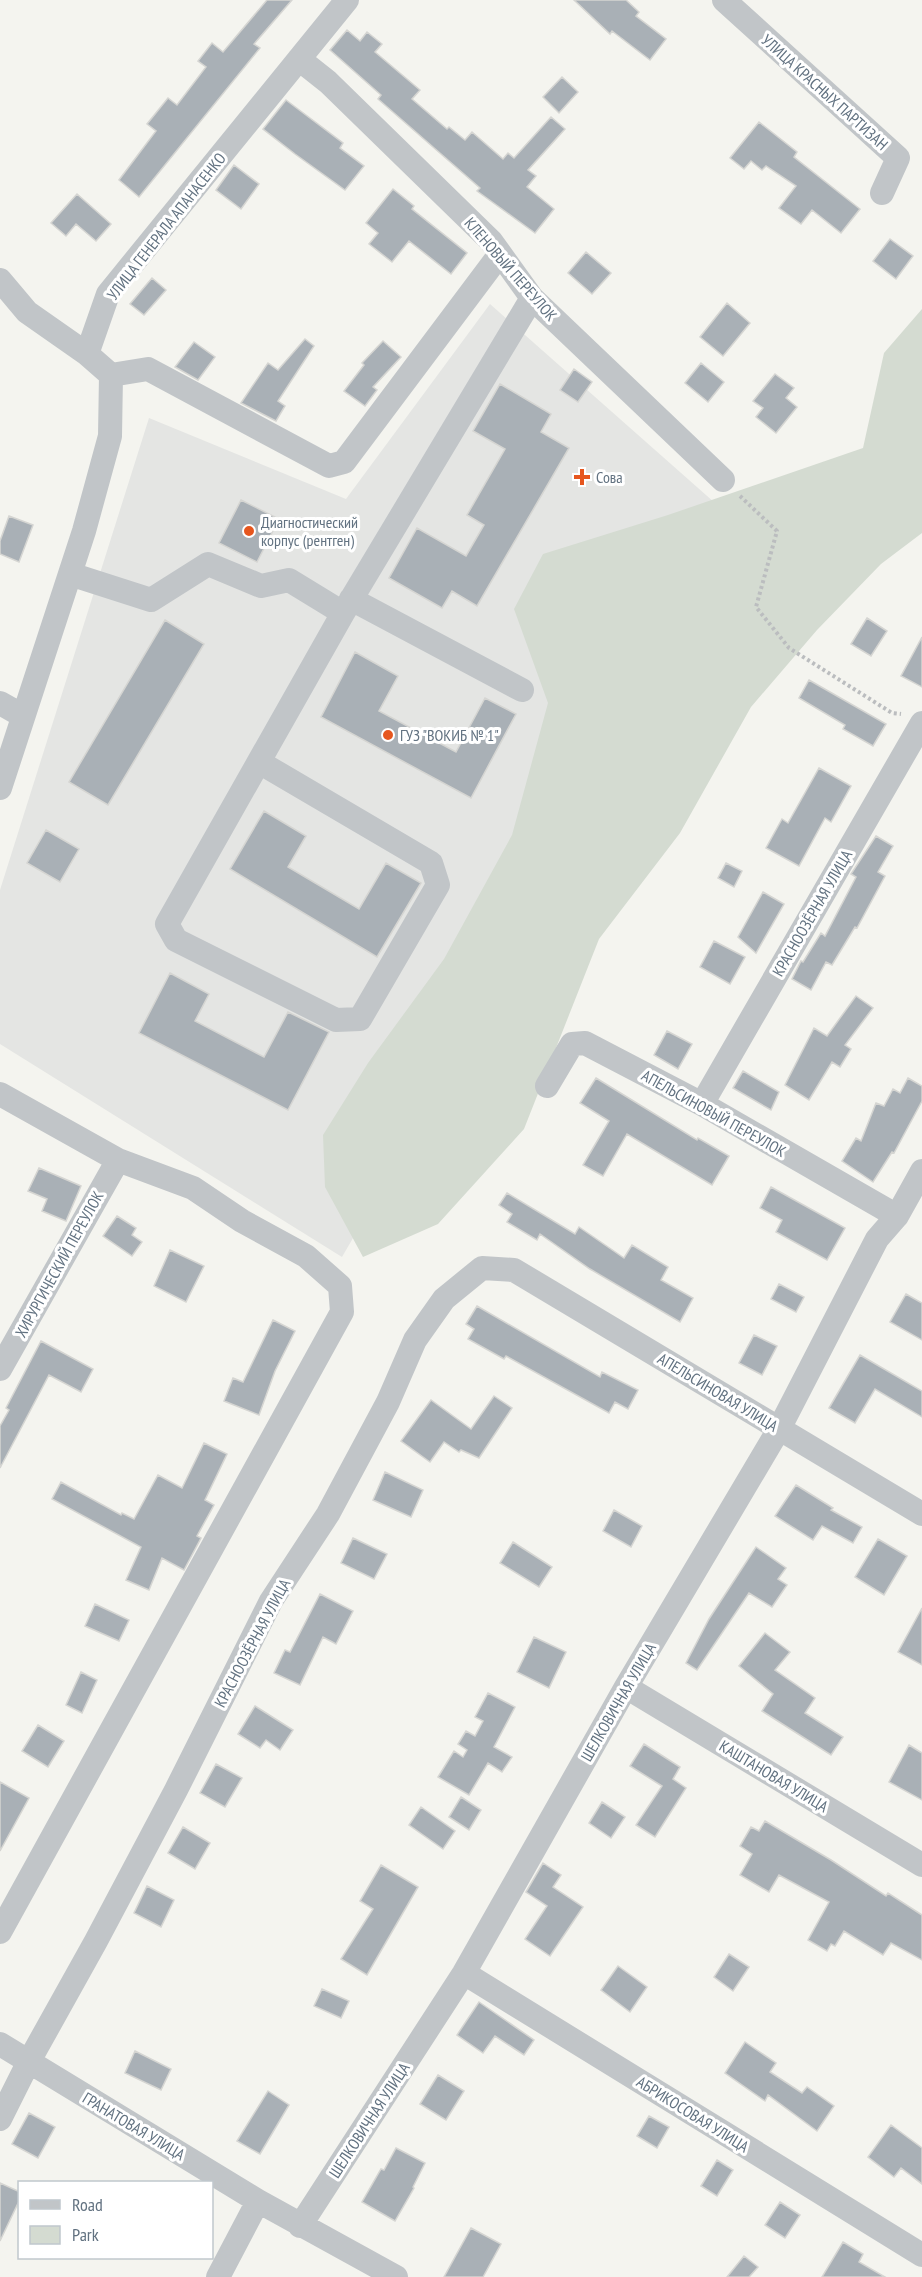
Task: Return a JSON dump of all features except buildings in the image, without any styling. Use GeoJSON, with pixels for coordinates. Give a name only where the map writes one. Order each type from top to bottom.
{"type":"FeatureCollection","features":[{"type":"Feature","properties":{"kind":"street","name":"УЛИЦА ГЕНЕРАЛА АПАНАСЕНКО"},"geometry":{"type":"LineString","coordinates":[[87,354],[108,294],[347,0]]}},
{"type":"Feature","properties":{"kind":"street","name":"УЛИЦА КРАСНЫХ ПАРТИЗАН"},"geometry":{"type":"LineString","coordinates":[[724,0],[898,158],[882,193]]}},
{"type":"Feature","properties":{"kind":"street","name":"КЛЕНОВЫЙ ПЕРЕУЛОК"},"geometry":{"type":"LineString","coordinates":[[299,58],[328,82],[491,241],[532,298],[723,480]]}},
{"type":"Feature","properties":{"kind":"street"},"geometry":{"type":"LineString","coordinates":[[111,375],[148,369],[329,466],[344,462],[500,254]]}},
{"type":"Feature","properties":{"kind":"street"},"geometry":{"type":"LineString","coordinates":[[0,280],[27,312],[87,354],[111,375],[110,436],[84,531],[0,789]]}},
{"type":"Feature","properties":{"kind":"street"},"geometry":{"type":"LineString","coordinates":[[259,762],[431,862],[438,885],[360,1019],[336,1020],[176,940],[167,924],[347,606],[532,298]]}},
{"type":"Feature","properties":{"kind":"street"},"geometry":{"type":"LineString","coordinates":[[70,574],[151,600],[208,564],[261,586],[289,580],[522,690]]}},
{"type":"Feature","properties":{"kind":"street"},"geometry":{"type":"LineString","coordinates":[[0,703],[23,716]]}},
{"type":"Feature","properties":{"kind":"street","name":"КРАСНООЗЁРНАЯ УЛИЦА"},"geometry":{"type":"LineString","coordinates":[[702,1104],[917,720]]}},
{"type":"Feature","properties":{"kind":"street","name":"АПЕЛЬСИНОВЫЙ ПЕРЕУЛОК"},"geometry":{"type":"LineString","coordinates":[[547,1086],[572,1044],[585,1043],[702,1104],[897,1216]]}},
{"type":"Feature","properties":{"kind":"street"},"geometry":{"type":"LineString","coordinates":[[0,1094],[118,1160],[193,1188],[242,1221],[306,1256],[340,1286],[342,1312],[0,1932]]}},
{"type":"Feature","properties":{"kind":"street","name":"ХИРУРГИЧЕСКИЙ ПЕРЕУЛОК"},"geometry":{"type":"LineString","coordinates":[[0,1369],[118,1160]]}},
{"type":"Feature","properties":{"kind":"street","name":"ШЕЛКОВИЧНАЯ УЛИЦА"},"geometry":{"type":"LineString","coordinates":[[300,2226],[464,1973],[626,1687],[779,1429],[877,1239],[897,1216],[922,1172]]}},
{"type":"Feature","properties":{"kind":"street","name":"КРАСНООЗЁРНАЯ УЛИЦА"},"geometry":{"type":"LineString","coordinates":[[0,2119],[171,1800],[271,1601],[328,1514],[388,1402],[415,1340],[444,1299],[482,1268],[514,1270]]}},
{"type":"Feature","properties":{"kind":"street","name":"АПЕЛЬСИНОВАЯ УЛИЦА"},"geometry":{"type":"LineString","coordinates":[[514,1270],[922,1514]]}},
{"type":"Feature","properties":{"kind":"street","name":"КАШТАНОВАЯ УЛИЦА"},"geometry":{"type":"LineString","coordinates":[[626,1687],[922,1865]]}},
{"type":"Feature","properties":{"kind":"street","name":"АБРИКОСОВАЯ УЛИЦА"},"geometry":{"type":"LineString","coordinates":[[464,1973],[922,2255]]}},
{"type":"Feature","properties":{"kind":"street","name":"ГРАНАТОВАЯ УЛИЦА"},"geometry":{"type":"LineString","coordinates":[[0,2044],[300,2226],[396,2277]]}},
{"type":"Feature","properties":{"kind":"street"},"geometry":{"type":"LineString","coordinates":[[218,2277],[258,2201]]}},
{"type":"Feature","properties":{"kind":"path"},"geometry":{"type":"LineString","coordinates":[[723,480],[777,531],[756,607],[789,648],[892,713],[917,720]]}},
{"type":"Feature","properties":{"kind":"shaded area"},"geometry":{"type":"Polygon","coordinates":[[[490,304],[758,541],[342,1257],[0,1044],[0,890],[149,418],[346,499],[490,304]]]}},
{"type":"Feature","properties":{"kind":"green space"},"geometry":{"type":"Polygon","coordinates":[[[922,309],[922,533],[881,564],[817,630],[751,707],[680,833],[599,939],[524,1129],[438,1224],[363,1257],[325,1187],[323,1135],[368,1063],[444,959],[512,835],[548,703],[514,609],[543,554],[668,515],[863,448],[884,353],[922,309]]]}},
{"type":"Feature","properties":{"kind":"place","name":"Сова"},"geometry":{"type":"Point","coordinates":[582,477]}},
{"type":"Feature","properties":{"kind":"place","name":"Диагностический корпус (рентген)"},"geometry":{"type":"Point","coordinates":[249,531]}},
{"type":"Feature","properties":{"kind":"place","name":"ГУЗ \"ВОКИБ № 1\""},"geometry":{"type":"Point","coordinates":[388,735]}}]}
